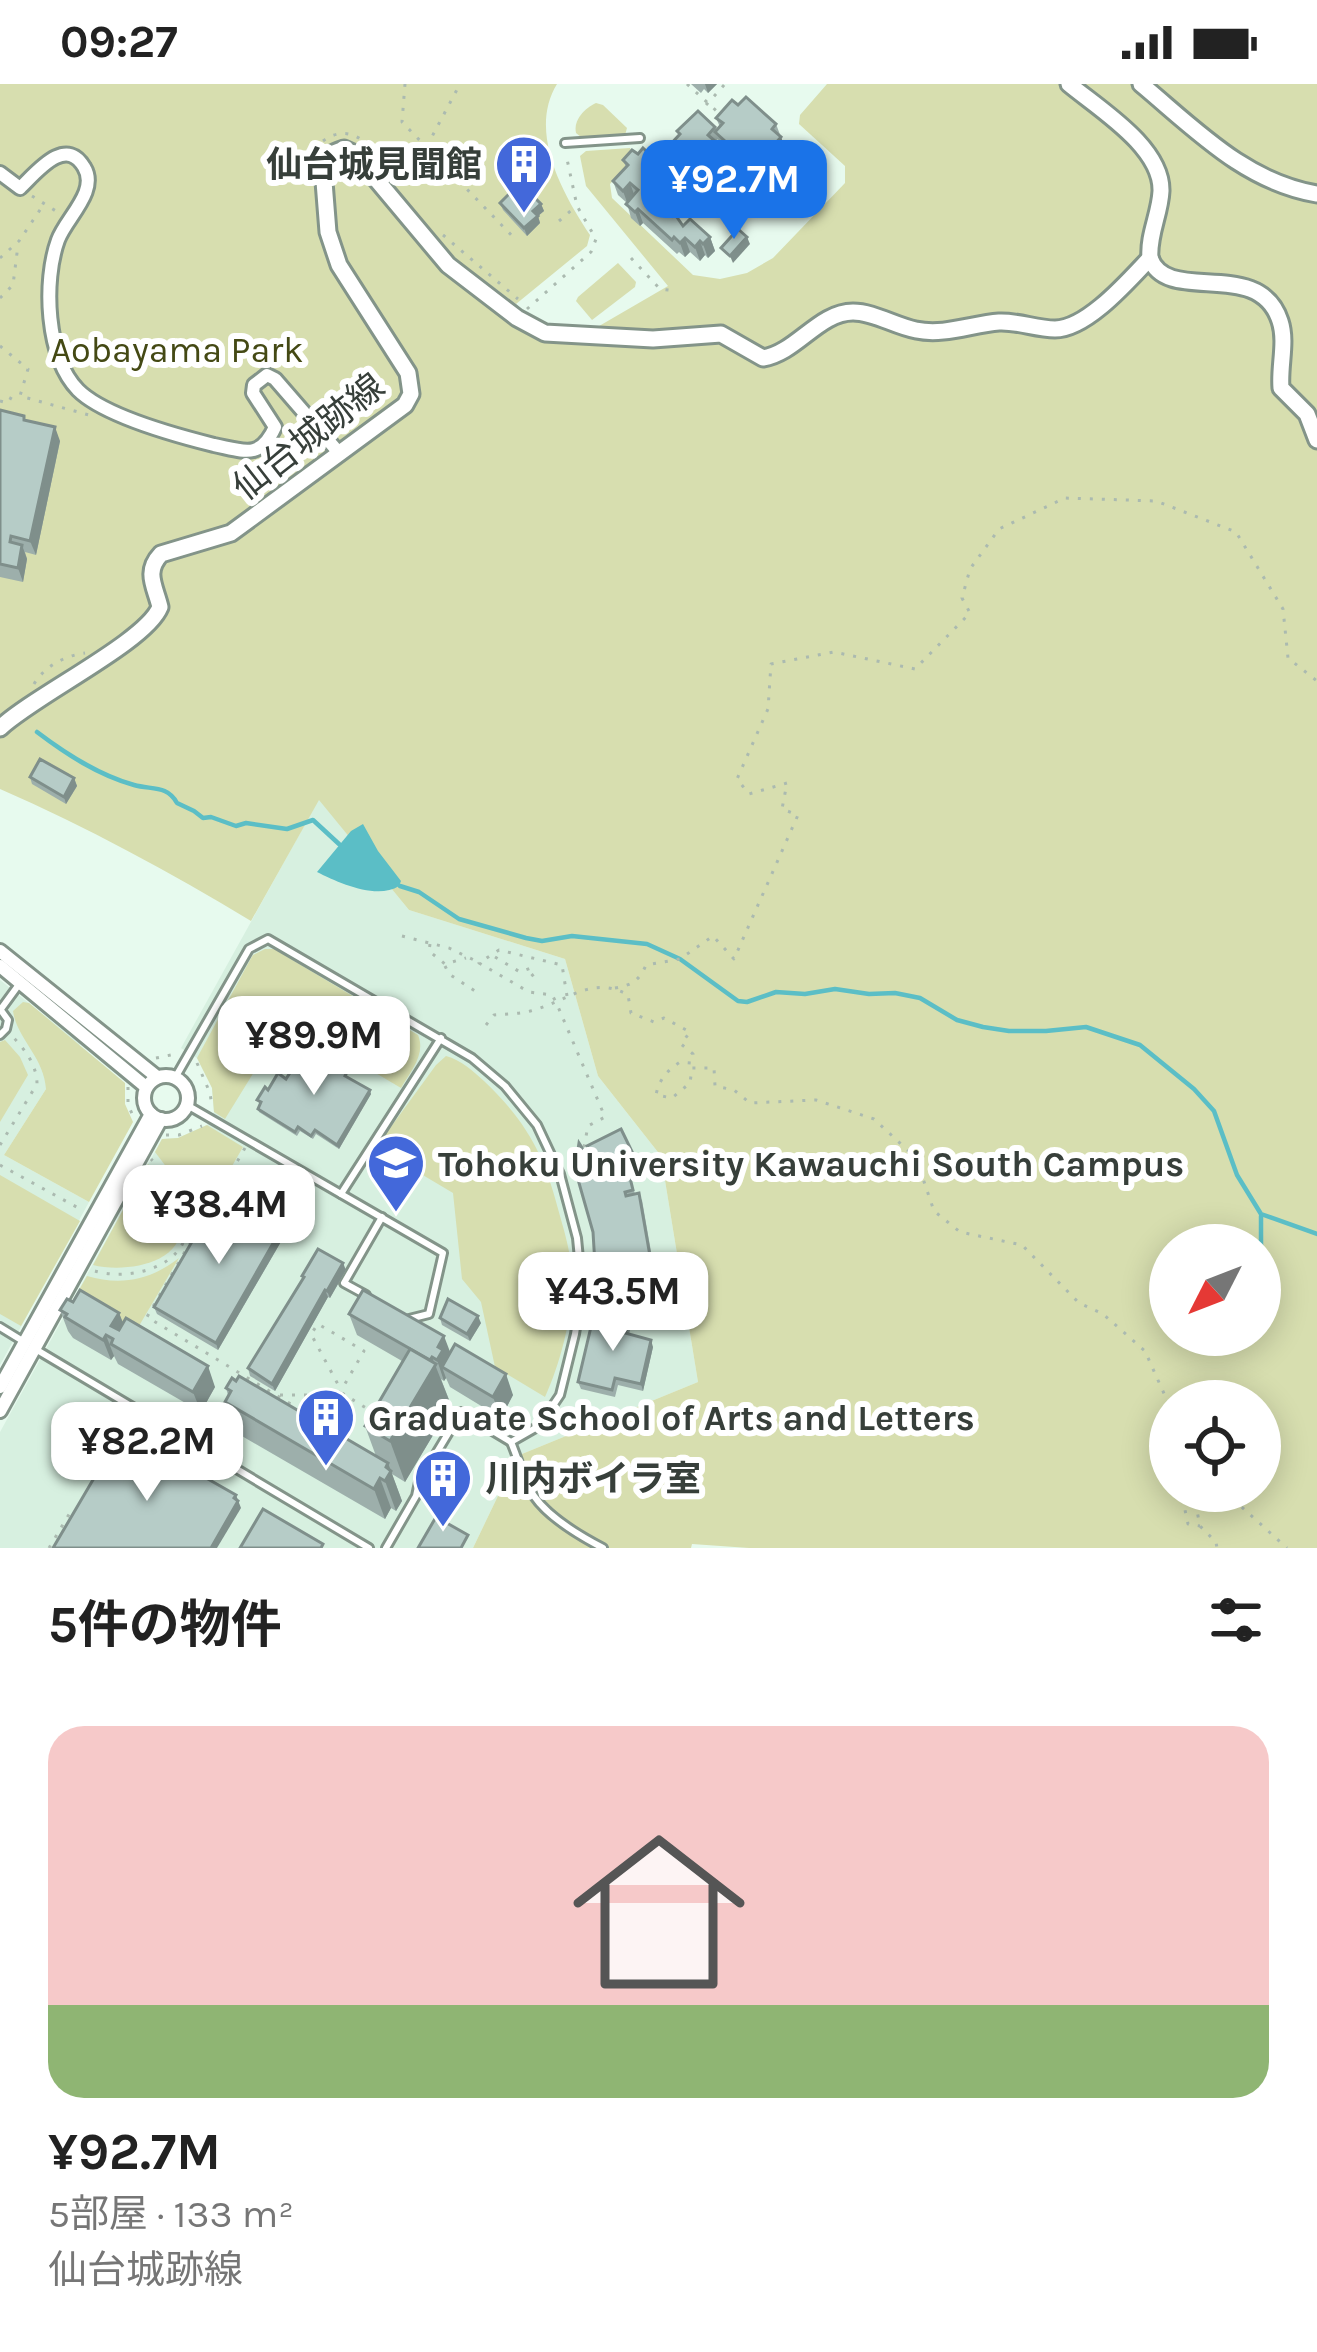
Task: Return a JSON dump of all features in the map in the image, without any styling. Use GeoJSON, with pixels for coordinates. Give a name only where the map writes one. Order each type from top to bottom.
{"type":"FeatureCollection","features":[{"type":"Feature","properties":{"kind":"street"},"geometry":{"type":"LineString","coordinates":[[1069,84],[1125,130],[1156,167],[1161,184],[1149,248],[1153,266],[1164,275],[1192,281],[1247,286],[1277,313],[1284,336],[1281,388],[1307,414],[1317,440]]}},
{"type":"Feature","properties":{"kind":"street"},"geometry":{"type":"LineString","coordinates":[[1141,84],[1232,160],[1269,181],[1317,194]]}},
{"type":"Feature","properties":{"kind":"street","name":"仙台城跡線"},"geometry":{"type":"LineString","coordinates":[[0,728],[154,620],[160,607],[150,575],[152,563],[161,554],[231,533],[405,405],[411,384],[398,355],[339,266],[328,232],[323,169],[331,154],[344,149],[355,154],[448,265],[517,318],[545,333],[653,339],[721,334],[763,358],[778,354],[834,316],[852,311],[919,331],[1000,322],[1066,328],[1118,292],[1150,258]]}},
{"type":"Feature","properties":{"kind":"street"},"geometry":{"type":"LineString","coordinates":[[0,173],[20,188],[52,158],[66,153],[79,158],[88,173],[87,189],[59,236],[50,266],[54,340],[62,366],[79,391],[151,427],[248,452],[264,445],[275,427],[253,393],[267,375],[340,454]]}},
{"type":"Feature","properties":{"kind":"street"},"geometry":{"type":"LineString","coordinates":[[0,951],[152,1082]]}},
{"type":"Feature","properties":{"kind":"street"},"geometry":{"type":"LineString","coordinates":[[0,966],[152,1082],[175,1078],[186,1088],[187,1105],[180,1115],[156,1117],[144,1104],[152,1082]]}},
{"type":"Feature","properties":{"kind":"street"},"geometry":{"type":"LineString","coordinates":[[0,1411],[30,1345],[156,1117]]}},
{"type":"Feature","properties":{"kind":"street"},"geometry":{"type":"LineString","coordinates":[[0,1388],[30,1345]]}},
{"type":"Feature","properties":{"kind":"lane"},"geometry":{"type":"LineString","coordinates":[[565,143],[640,138]]}},
{"type":"Feature","properties":{"kind":"lane"},"geometry":{"type":"LineString","coordinates":[[175,1078],[249,950],[268,938],[441,1037],[505,1086],[537,1125],[560,1174],[577,1238],[582,1290],[560,1395],[539,1426],[511,1442]]}},
{"type":"Feature","properties":{"kind":"lane"},"geometry":{"type":"LineString","coordinates":[[3,1032],[8,1020],[0,1009],[20,983]]}},
{"type":"Feature","properties":{"kind":"lane"},"geometry":{"type":"LineString","coordinates":[[341,1194],[441,1037]]}},
{"type":"Feature","properties":{"kind":"lane"},"geometry":{"type":"LineString","coordinates":[[187,1105],[443,1252],[429,1314],[410,1320],[394,1311]]}},
{"type":"Feature","properties":{"kind":"lane"},"geometry":{"type":"LineString","coordinates":[[377,1302],[344,1283],[382,1217]]}},
{"type":"Feature","properties":{"kind":"lane"},"geometry":{"type":"LineString","coordinates":[[0,1327],[369,1548]]}},
{"type":"Feature","properties":{"kind":"lane"},"geometry":{"type":"LineString","coordinates":[[386,1548],[461,1412],[511,1442],[538,1502],[603,1548]]}},
{"type":"Feature","properties":{"kind":"lane"},"geometry":{"type":"LineString","coordinates":[[347,1548],[352,1538]]}},
{"type":"Feature","properties":{"kind":"path"},"geometry":{"type":"LineString","coordinates":[[405,84],[402,122],[517,242]]}},
{"type":"Feature","properties":{"kind":"path"},"geometry":{"type":"LineString","coordinates":[[427,148],[460,84]]}},
{"type":"Feature","properties":{"kind":"path"},"geometry":{"type":"LineString","coordinates":[[687,84],[725,119]]}},
{"type":"Feature","properties":{"kind":"path"},"geometry":{"type":"LineString","coordinates":[[693,121],[725,84]]}},
{"type":"Feature","properties":{"kind":"path"},"geometry":{"type":"LineString","coordinates":[[662,156],[677,138]]}},
{"type":"Feature","properties":{"kind":"path"},"geometry":{"type":"LineString","coordinates":[[517,318],[591,252],[596,239],[577,206],[567,159]]}},
{"type":"Feature","properties":{"kind":"path"},"geometry":{"type":"LineString","coordinates":[[20,188],[63,215]]}},
{"type":"Feature","properties":{"kind":"path"},"geometry":{"type":"LineString","coordinates":[[0,258],[19,241],[44,204]]}},
{"type":"Feature","properties":{"kind":"path"},"geometry":{"type":"LineString","coordinates":[[560,220],[577,206]]}},
{"type":"Feature","properties":{"kind":"path"},"geometry":{"type":"LineString","coordinates":[[0,298],[13,285],[19,241]]}},
{"type":"Feature","properties":{"kind":"path"},"geometry":{"type":"LineString","coordinates":[[631,258],[660,289],[677,291]]}},
{"type":"Feature","properties":{"kind":"path"},"geometry":{"type":"LineString","coordinates":[[0,347],[28,369],[20,397]]}},
{"type":"Feature","properties":{"kind":"path"},"geometry":{"type":"LineString","coordinates":[[0,401],[8,404],[13,394],[103,418]]}},
{"type":"Feature","properties":{"kind":"path"},"geometry":{"type":"LineString","coordinates":[[486,1025],[494,1015],[529,1012],[593,986],[629,986],[646,965],[680,958],[713,936],[734,959],[798,815],[782,809],[787,783],[749,794],[737,779],[768,709],[771,664],[834,652],[915,669],[970,613],[962,598],[970,569],[1000,530],[1065,498],[1156,501],[1235,532],[1283,609],[1288,658],[1317,681]]}},
{"type":"Feature","properties":{"kind":"path"},"geometry":{"type":"LineString","coordinates":[[401,936],[448,948],[529,992],[552,995],[605,1117],[588,1126],[584,1147]]}},
{"type":"Feature","properties":{"kind":"path"},"geometry":{"type":"LineString","coordinates":[[430,944],[429,951],[445,964],[448,974],[475,991]]}},
{"type":"Feature","properties":{"kind":"path"},"geometry":{"type":"LineString","coordinates":[[479,963],[500,950],[562,965],[568,998]]}},
{"type":"Feature","properties":{"kind":"path"},"geometry":{"type":"LineString","coordinates":[[493,956],[520,972],[531,968]]}},
{"type":"Feature","properties":{"kind":"path"},"geometry":{"type":"LineString","coordinates":[[525,956],[534,974],[530,978]]}},
{"type":"Feature","properties":{"kind":"path"},"geometry":{"type":"LineString","coordinates":[[445,964],[468,957]]}},
{"type":"Feature","properties":{"kind":"path"},"geometry":{"type":"LineString","coordinates":[[615,988],[628,995],[631,1013],[654,1022],[664,1018],[690,1031],[681,1043],[693,1054],[691,1066],[690,1083],[672,1098],[656,1094],[668,1070],[680,1062],[691,1066],[714,1068],[715,1086],[734,1090],[750,1103],[816,1100],[874,1119],[916,1158],[934,1211],[960,1232],[1022,1245],[1079,1303],[1103,1314],[1145,1351],[1158,1380]]}},
{"type":"Feature","properties":{"kind":"path"},"geometry":{"type":"LineString","coordinates":[[0,1145],[38,1078],[30,1058],[3,1032]]}},
{"type":"Feature","properties":{"kind":"path"},"geometry":{"type":"LineString","coordinates":[[146,1060],[179,1053]]}},
{"type":"Feature","properties":{"kind":"path"},"geometry":{"type":"LineString","coordinates":[[197,1063],[212,1109]]}},
{"type":"Feature","properties":{"kind":"path"},"geometry":{"type":"LineString","coordinates":[[159,1138],[202,1126]]}},
{"type":"Feature","properties":{"kind":"path"},"geometry":{"type":"LineString","coordinates":[[249,1140],[147,1317],[322,1423],[340,1392],[364,1351],[318,1324],[311,1334],[340,1392],[377,1414]]}},
{"type":"Feature","properties":{"kind":"path"},"geometry":{"type":"LineString","coordinates":[[88,1269],[118,1275],[141,1273],[182,1250],[187,1218],[168,1178],[149,1157]]}},
{"type":"Feature","properties":{"kind":"path"},"geometry":{"type":"LineString","coordinates":[[0,1165],[88,1213]]}},
{"type":"Feature","properties":{"kind":"path"},"geometry":{"type":"LineString","coordinates":[[182,1250],[191,1256]]}},
{"type":"Feature","properties":{"kind":"path"},"geometry":{"type":"LineString","coordinates":[[275,1395],[340,1392]]}},
{"type":"Feature","properties":{"kind":"path"},"geometry":{"type":"LineString","coordinates":[[49,1548],[71,1511],[79,1515]]}},
{"type":"Feature","properties":{"kind":"path"},"geometry":{"type":"LineString","coordinates":[[1186,1512],[1188,1524],[1200,1526]]}},
{"type":"Feature","properties":{"kind":"path"},"geometry":{"type":"LineString","coordinates":[[1197,1512],[1200,1526],[1217,1548]]}},
{"type":"Feature","properties":{"kind":"path"},"geometry":{"type":"LineString","coordinates":[[1247,1512],[1287,1548]]}},
{"type":"Feature","properties":{"kind":"shaded area","name":"Tohoku University Kawauchi South Campus"},"geometry":{"type":"Polygon","coordinates":[[[319,799],[409,910],[565,959],[598,1076],[661,1156],[698,1382],[517,1456],[473,1548],[0,1548],[0,1432],[162,1139],[178,1138],[207,1125],[214,1112],[212,1087],[197,1058],[181,1048],[319,799]]]}},
{"type":"Feature","properties":{"kind":"shaded area"},"geometry":{"type":"Polygon","coordinates":[[[0,980],[80,1044],[4,1155],[89,1202],[0,1365],[0,980]]]}},
{"type":"Feature","properties":{"kind":"green space","name":"Aobayama Park"},"geometry":{"type":"Polygon","coordinates":[[[0,84],[557,84],[549,102],[547,141],[560,181],[590,235],[587,246],[516,304],[457,260],[364,150],[338,141],[318,160],[356,169],[447,275],[511,321],[548,331],[594,329],[668,286],[586,186],[580,156],[586,151],[630,148],[635,157],[610,184],[612,198],[693,275],[720,279],[747,273],[773,258],[845,183],[845,166],[799,124],[800,115],[827,84],[1317,84],[1317,1548],[749,1548],[692,1544],[691,1548],[473,1548],[517,1456],[698,1382],[661,1156],[598,1076],[565,959],[409,910],[319,800],[251,921],[65,819],[0,789],[0,84]]]}},
{"type":"Feature","properties":{"kind":"green space"},"geometry":{"type":"Polygon","coordinates":[[[596,103],[627,128],[625,135],[581,137],[576,133],[581,115],[596,103]]]}},
{"type":"Feature","properties":{"kind":"green space"},"geometry":{"type":"Polygon","coordinates":[[[618,263],[636,282],[635,287],[592,320],[576,301],[618,263]]]}},
{"type":"Feature","properties":{"kind":"green space"},"geometry":{"type":"Polygon","coordinates":[[[274,949],[418,1035],[419,1056],[401,1088],[286,1020],[225,1119],[214,1112],[212,1088],[197,1058],[253,955],[274,949]]]}},
{"type":"Feature","properties":{"kind":"green space"},"geometry":{"type":"Polygon","coordinates":[[[23,1002],[125,1083],[125,1104],[133,1122],[89,1202],[4,1155],[46,1089],[41,1067],[15,1021],[13,1011],[23,1002]]]}},
{"type":"Feature","properties":{"kind":"green space"},"geometry":{"type":"Polygon","coordinates":[[[5,1040],[28,1075],[0,1122],[0,1042],[5,1040]]]}},
{"type":"Feature","properties":{"kind":"green space"},"geometry":{"type":"Polygon","coordinates":[[[446,1056],[476,1073],[513,1112],[533,1142],[554,1195],[570,1256],[572,1294],[564,1340],[545,1397],[495,1367],[481,1302],[462,1279],[453,1193],[416,1171],[422,1159],[385,1135],[446,1056]]]}},
{"type":"Feature","properties":{"kind":"green space"},"geometry":{"type":"Polygon","coordinates":[[[207,1125],[243,1147],[193,1234],[187,1200],[155,1152],[162,1139],[178,1138],[207,1125]]]}},
{"type":"Feature","properties":{"kind":"green space"},"geometry":{"type":"Polygon","coordinates":[[[148,1164],[179,1213],[180,1236],[174,1248],[135,1266],[93,1265],[148,1164]]]}},
{"type":"Feature","properties":{"kind":"green space"},"geometry":{"type":"Polygon","coordinates":[[[0,1175],[80,1221],[21,1326],[0,1314],[0,1175]]]}},
{"type":"Feature","properties":{"kind":"green space"},"geometry":{"type":"Polygon","coordinates":[[[179,1258],[136,1331],[75,1297],[87,1276],[135,1279],[179,1258]]]}},
{"type":"Feature","properties":{"kind":"water"},"geometry":{"type":"Polygon","coordinates":[[[363,824],[401,881],[399,886],[369,891],[317,872],[351,831],[363,824]]]}},
{"type":"Feature","properties":{"kind":"building"},"geometry":{"type":"Polygon","coordinates":[[[746,97],[776,124],[772,129],[781,137],[758,163],[749,155],[745,159],[715,132],[723,123],[716,118],[732,100],[738,105],[746,97]]]}},
{"type":"Feature","properties":{"kind":"building"},"geometry":{"type":"Polygon","coordinates":[[[698,111],[715,127],[708,135],[732,156],[709,182],[669,146],[698,111]]]}},
{"type":"Feature","properties":{"kind":"building"},"geometry":{"type":"Polygon","coordinates":[[[813,146],[820,152],[811,162],[804,156],[813,146]]]}},
{"type":"Feature","properties":{"kind":"building"},"geometry":{"type":"Polygon","coordinates":[[[643,148],[654,158],[648,164],[673,191],[665,200],[659,196],[655,201],[672,216],[674,213],[683,226],[690,219],[710,237],[703,244],[700,241],[695,247],[685,238],[680,243],[672,240],[626,204],[638,190],[630,183],[623,191],[613,181],[628,165],[623,160],[632,150],[638,154],[643,148]]]}},
{"type":"Feature","properties":{"kind":"building"},"geometry":{"type":"Polygon","coordinates":[[[805,171],[817,181],[804,194],[793,184],[805,171]]]}},
{"type":"Feature","properties":{"kind":"building","name":"仙台城見聞館"},"geometry":{"type":"Polygon","coordinates":[[[526,189],[541,204],[533,211],[538,216],[524,228],[500,203],[513,190],[519,196],[526,189]]]}},
{"type":"Feature","properties":{"kind":"building"},"geometry":{"type":"Polygon","coordinates":[[[776,190],[784,198],[775,208],[767,200],[776,190]]]}},
{"type":"Feature","properties":{"kind":"building"},"geometry":{"type":"Polygon","coordinates":[[[738,229],[747,237],[730,256],[721,248],[738,229]]]}},
{"type":"Feature","properties":{"kind":"building"},"geometry":{"type":"Polygon","coordinates":[[[0,410],[55,427],[30,541],[11,536],[10,542],[22,545],[18,568],[0,564],[0,410]]]}},
{"type":"Feature","properties":{"kind":"building"},"geometry":{"type":"Polygon","coordinates":[[[40,759],[74,778],[64,797],[30,777],[40,759]]]}},
{"type":"Feature","properties":{"kind":"building"},"geometry":{"type":"Polygon","coordinates":[[[306,1047],[370,1090],[337,1145],[315,1130],[311,1136],[298,1127],[295,1132],[258,1109],[261,1102],[257,1100],[265,1087],[268,1090],[278,1073],[286,1079],[306,1047]]]}},
{"type":"Feature","properties":{"kind":"building"},"geometry":{"type":"Polygon","coordinates":[[[621,1129],[639,1166],[621,1174],[623,1179],[630,1178],[633,1190],[625,1192],[626,1196],[639,1193],[650,1256],[628,1260],[629,1265],[620,1267],[620,1260],[595,1265],[593,1232],[575,1169],[579,1143],[592,1158],[587,1146],[621,1129]]]}},
{"type":"Feature","properties":{"kind":"building"},"geometry":{"type":"Polygon","coordinates":[[[222,1190],[283,1226],[216,1343],[154,1307],[222,1190]]]}},
{"type":"Feature","properties":{"kind":"building"},"geometry":{"type":"Polygon","coordinates":[[[318,1249],[343,1263],[272,1384],[248,1368],[318,1249]]]}},
{"type":"Feature","properties":{"kind":"building"},"geometry":{"type":"Polygon","coordinates":[[[642,1287],[645,1306],[616,1311],[613,1293],[642,1287]]]}},
{"type":"Feature","properties":{"kind":"building"},"geometry":{"type":"Polygon","coordinates":[[[80,1290],[119,1313],[111,1326],[119,1330],[126,1318],[208,1366],[193,1392],[111,1344],[113,1339],[106,1335],[103,1340],[65,1317],[60,1310],[80,1290]]]}},
{"type":"Feature","properties":{"kind":"building"},"geometry":{"type":"Polygon","coordinates":[[[363,1290],[444,1336],[437,1360],[349,1314],[363,1290]]]}},
{"type":"Feature","properties":{"kind":"building"},"geometry":{"type":"Polygon","coordinates":[[[448,1299],[478,1316],[467,1334],[440,1318],[448,1299]]]}},
{"type":"Feature","properties":{"kind":"building"},"geometry":{"type":"Polygon","coordinates":[[[594,1314],[628,1323],[625,1333],[651,1340],[641,1384],[615,1378],[612,1390],[578,1382],[594,1314]]]}},
{"type":"Feature","properties":{"kind":"building"},"geometry":{"type":"Polygon","coordinates":[[[455,1344],[506,1374],[493,1397],[442,1367],[455,1344]]]}},
{"type":"Feature","properties":{"kind":"building"},"geometry":{"type":"Polygon","coordinates":[[[410,1349],[436,1364],[390,1441],[365,1426],[410,1349]]]}},
{"type":"Feature","properties":{"kind":"building"},"geometry":{"type":"Polygon","coordinates":[[[239,1376],[388,1463],[391,1471],[385,1481],[380,1478],[374,1489],[225,1402],[231,1391],[226,1388],[239,1376]]]}},
{"type":"Feature","properties":{"kind":"building"},"geometry":{"type":"Polygon","coordinates":[[[121,1432],[236,1495],[238,1501],[211,1548],[53,1548],[121,1432]]]}},
{"type":"Feature","properties":{"kind":"building"},"geometry":{"type":"Polygon","coordinates":[[[263,1509],[323,1544],[321,1548],[240,1548],[263,1509]]]}},
{"type":"Feature","properties":{"kind":"building","name":"川内ボイラ室"},"geometry":{"type":"Polygon","coordinates":[[[436,1517],[468,1535],[461,1548],[418,1548],[436,1517]]]}},
{"type":"Feature","properties":{"kind":"waterway"},"geometry":{"type":"LineString","coordinates":[[37,732],[95,770],[164,791],[203,818],[236,826],[287,829],[313,820],[339,844]]}},
{"type":"Feature","properties":{"kind":"waterway"},"geometry":{"type":"LineString","coordinates":[[400,886],[419,892],[459,919],[526,938],[542,941],[572,936],[647,944],[680,959],[738,1001],[776,992],[895,993],[920,998],[957,1020],[983,1027],[1009,1031],[1086,1027],[1140,1045],[1214,1111],[1237,1175],[1261,1214],[1317,1234]]}},
{"type":"Feature","properties":{"kind":"waterway"},"geometry":{"type":"LineString","coordinates":[[1261,1216],[1261,1224]]}},
{"type":"Feature","properties":{"kind":"place","name":"仙台城見聞館"},"geometry":{"type":"Point","coordinates":[524,215]}},
{"type":"Feature","properties":{"kind":"place","name":"Tohoku University Kawauchi South Campus"},"geometry":{"type":"Point","coordinates":[396,1214]}},
{"type":"Feature","properties":{"kind":"place","name":"Graduate School of Arts and Letters"},"geometry":{"type":"Point","coordinates":[326,1468]}},
{"type":"Feature","properties":{"kind":"place","name":"川内ボイラ室"},"geometry":{"type":"Point","coordinates":[443,1529]}}]}
